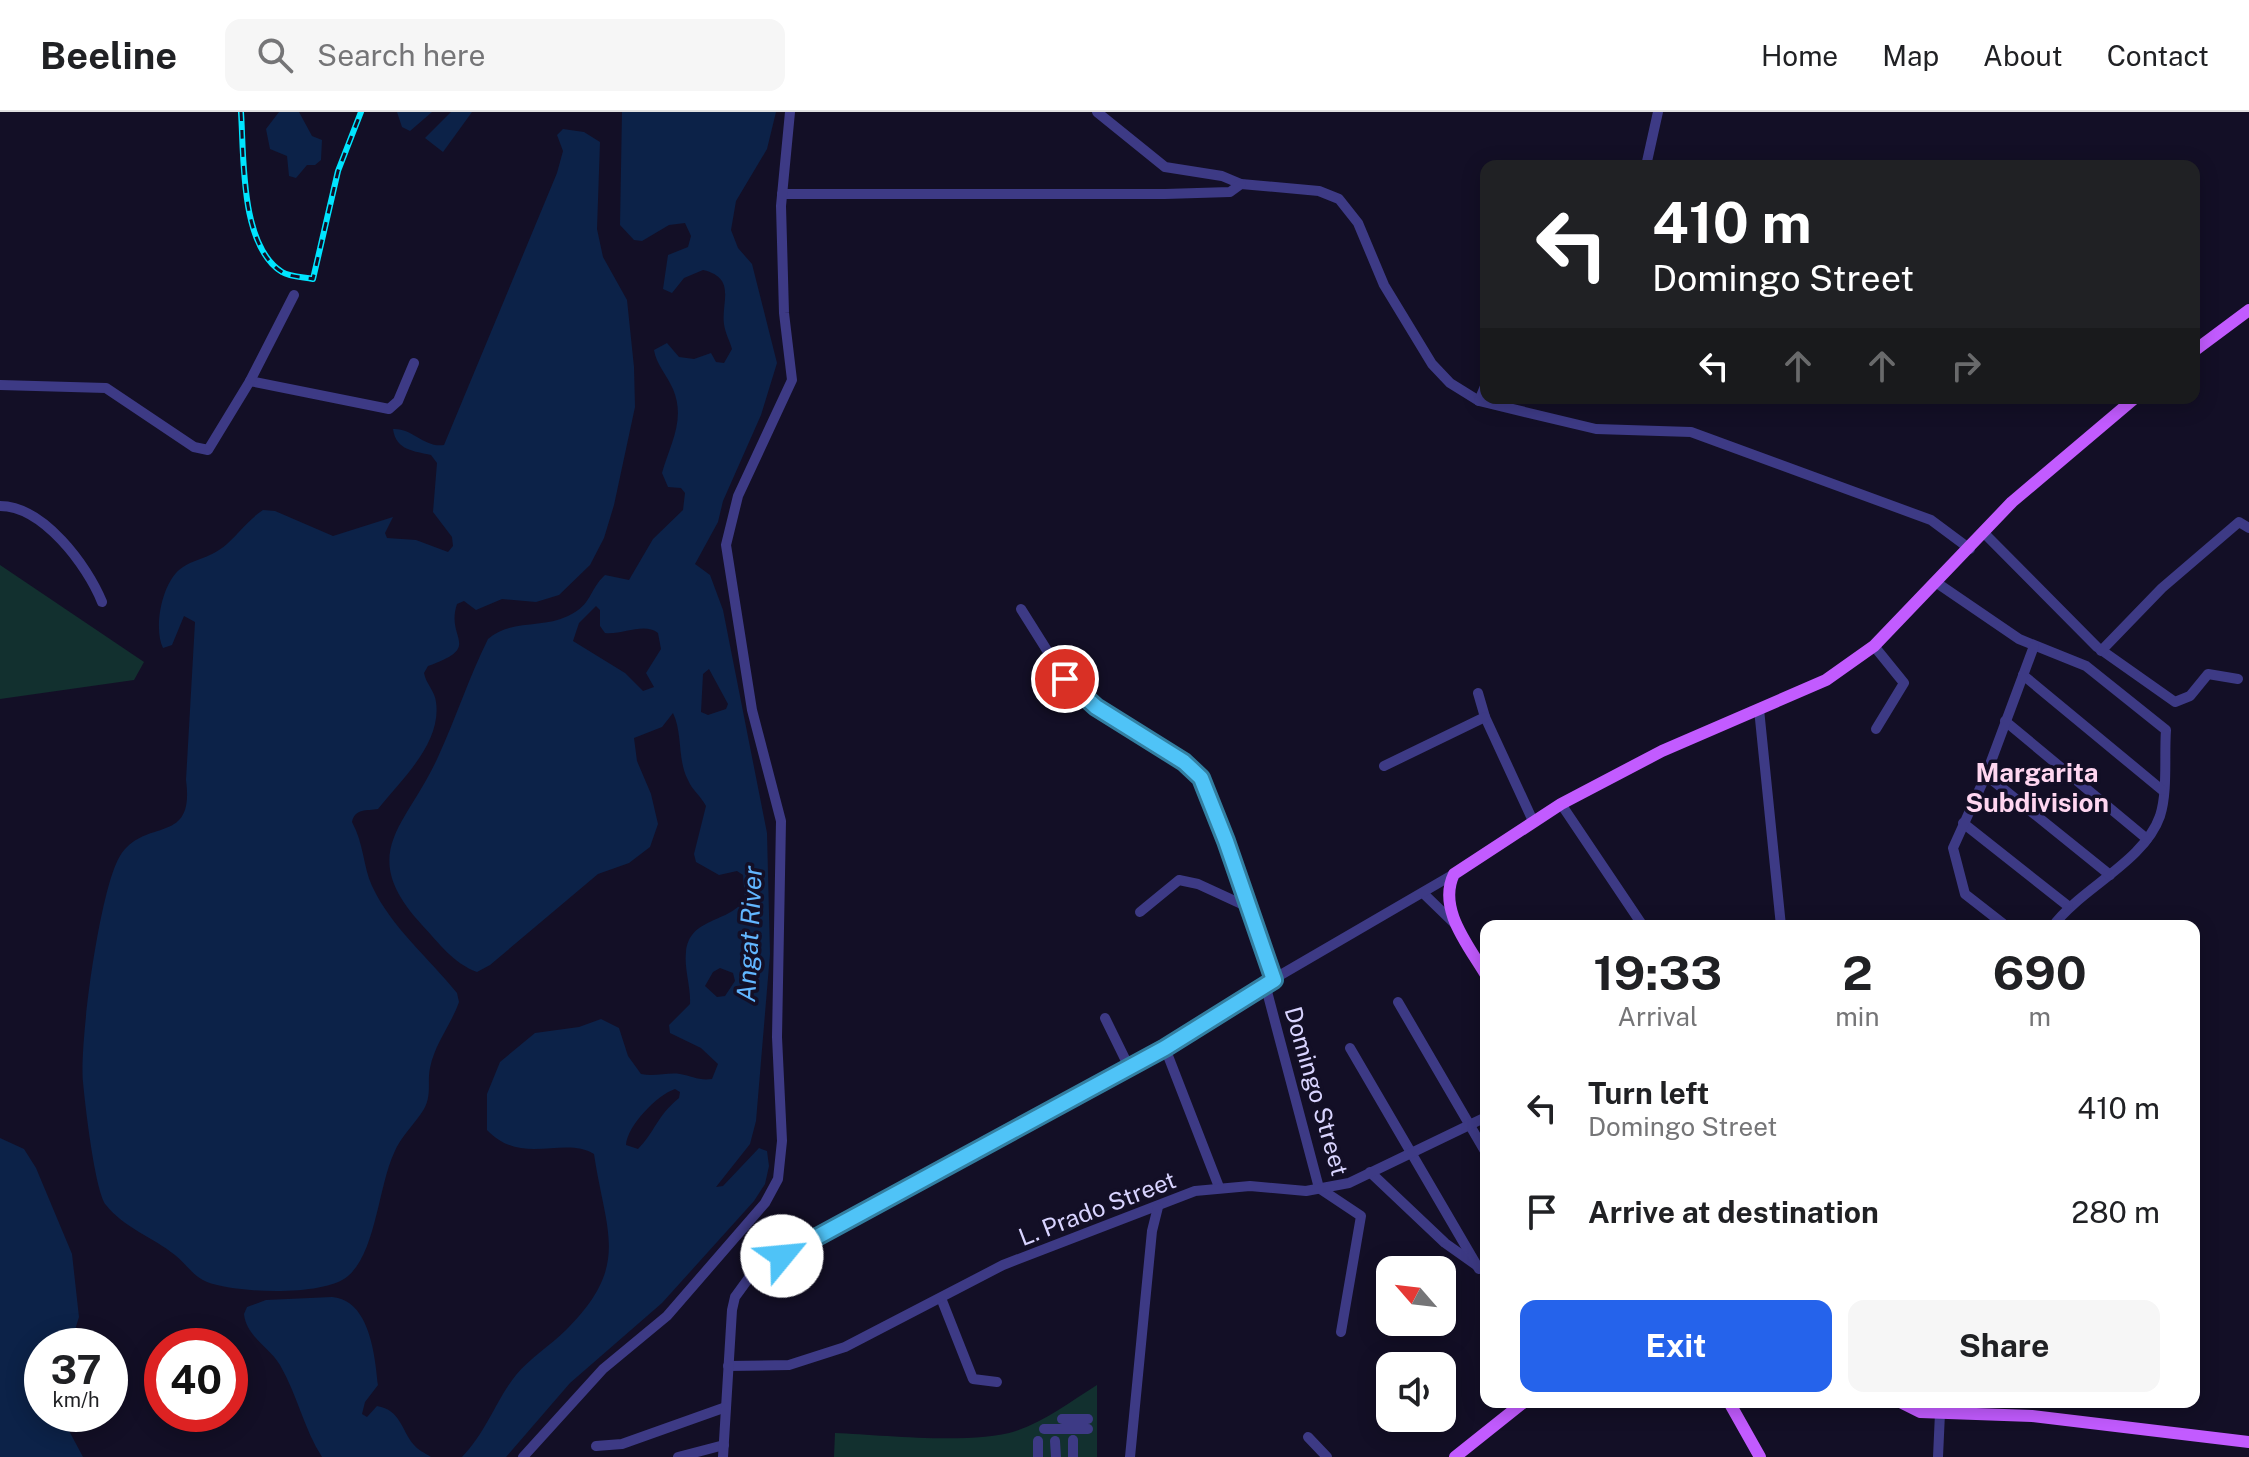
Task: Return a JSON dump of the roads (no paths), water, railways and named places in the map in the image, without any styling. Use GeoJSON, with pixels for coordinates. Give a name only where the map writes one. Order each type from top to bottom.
{"type":"FeatureCollection","features":[{"type":"Feature","properties":{"kind":"main road"},"geometry":{"type":"LineString","coordinates":[[2200,347],[2249,310]]}},
{"type":"Feature","properties":{"kind":"main road"},"geometry":{"type":"LineString","coordinates":[[1480,965],[1457,926],[1449,901],[1454,874],[1561,804],[1662,751],[1826,680],[1874,646],[1985,534],[2012,502],[2128,404]]}},
{"type":"Feature","properties":{"kind":"main road"},"geometry":{"type":"LineString","coordinates":[[1455,1457],[1516,1408]]}},
{"type":"Feature","properties":{"kind":"main road"},"geometry":{"type":"LineString","coordinates":[[1732,1408],[1760,1457]]}},
{"type":"Feature","properties":{"kind":"main road"},"geometry":{"type":"LineString","coordinates":[[1912,1408],[1920,1412],[2032,1416],[2249,1442]]}},
{"type":"Feature","properties":{"kind":"street"},"geometry":{"type":"LineString","coordinates":[[523,1457],[603,1369],[667,1316],[765,1203],[778,1179],[782,1141],[777,1037],[781,821],[752,710],[726,545],[738,496],[792,380],[784,299],[782,194],[790,112]]}},
{"type":"Feature","properties":{"kind":"street"},"geometry":{"type":"LineString","coordinates":[[1097,112],[1165,167],[1222,176],[1241,184],[1319,191],[1339,199],[1358,223],[1384,285],[1432,364],[1450,383],[1479,401]]}},
{"type":"Feature","properties":{"kind":"street"},"geometry":{"type":"LineString","coordinates":[[1647,160],[1658,112]]}},
{"type":"Feature","properties":{"kind":"street"},"geometry":{"type":"LineString","coordinates":[[782,194],[1165,194],[1230,192],[1241,184]]}},
{"type":"Feature","properties":{"kind":"street"},"geometry":{"type":"LineString","coordinates":[[0,385],[106,388],[203,451],[211,447],[250,381],[294,295]]}},
{"type":"Feature","properties":{"kind":"street"},"geometry":{"type":"LineString","coordinates":[[250,381],[389,409],[398,401],[414,363]]}},
{"type":"Feature","properties":{"kind":"street"},"geometry":{"type":"LineString","coordinates":[[1492,404],[1596,429],[1691,432],[1931,520],[1970,549]]}},
{"type":"Feature","properties":{"kind":"street"},"geometry":{"type":"LineString","coordinates":[[0,506],[24,509],[50,528],[102,602]]}},
{"type":"Feature","properties":{"kind":"street"},"geometry":{"type":"LineString","coordinates":[[2101,651],[2162,588],[2239,522],[2249,528]]}},
{"type":"Feature","properties":{"kind":"street"},"geometry":{"type":"LineString","coordinates":[[1985,534],[2101,651],[2175,702],[2190,696],[2208,674],[2238,679]]}},
{"type":"Feature","properties":{"kind":"street"},"geometry":{"type":"LineString","coordinates":[[1937,583],[2034,646],[2086,666],[2166,730],[2160,816],[2147,839],[2110,875],[2068,906],[2058,920]]}},
{"type":"Feature","properties":{"kind":"street","name":"Domingo Street"},"geometry":{"type":"LineString","coordinates":[[1021,609],[1072,686],[1096,707],[1194,769],[1211,800],[1270,982],[1319,1188],[1361,1216],[1341,1332]]}},
{"type":"Feature","properties":{"kind":"street"},"geometry":{"type":"LineString","coordinates":[[1874,646],[1904,683],[1876,729]]}},
{"type":"Feature","properties":{"kind":"street"},"geometry":{"type":"LineString","coordinates":[[1998,920],[1965,894],[1953,848],[1986,775],[2034,646]]}},
{"type":"Feature","properties":{"kind":"street"},"geometry":{"type":"LineString","coordinates":[[2023,675],[2162,790]]}},
{"type":"Feature","properties":{"kind":"street"},"geometry":{"type":"LineString","coordinates":[[1478,693],[1485,717],[1533,821]]}},
{"type":"Feature","properties":{"kind":"street"},"geometry":{"type":"LineString","coordinates":[[1759,709],[1780,920]]}},
{"type":"Feature","properties":{"kind":"street"},"geometry":{"type":"LineString","coordinates":[[1384,766],[1485,717]]}},
{"type":"Feature","properties":{"kind":"street"},"geometry":{"type":"LineString","coordinates":[[2005,721],[2147,839]]}},
{"type":"Feature","properties":{"kind":"street"},"geometry":{"type":"LineString","coordinates":[[1986,775],[2110,875]]}},
{"type":"Feature","properties":{"kind":"street"},"geometry":{"type":"LineString","coordinates":[[1561,804],[1639,920]]}},
{"type":"Feature","properties":{"kind":"street"},"geometry":{"type":"LineString","coordinates":[[1963,823],[2068,906]]}},
{"type":"Feature","properties":{"kind":"street"},"geometry":{"type":"LineString","coordinates":[[723,1457],[732,1310],[735,1297],[751,1275],[1165,1048],[1454,874]]}},
{"type":"Feature","properties":{"kind":"street"},"geometry":{"type":"LineString","coordinates":[[1140,912],[1179,880],[1198,884],[1248,907]]}},
{"type":"Feature","properties":{"kind":"street"},"geometry":{"type":"LineString","coordinates":[[1423,893],[1457,926]]}},
{"type":"Feature","properties":{"kind":"street"},"geometry":{"type":"LineString","coordinates":[[1398,1002],[1480,1143]]}},
{"type":"Feature","properties":{"kind":"street"},"geometry":{"type":"LineString","coordinates":[[1105,1018],[1129,1067]]}},
{"type":"Feature","properties":{"kind":"street"},"geometry":{"type":"LineString","coordinates":[[1165,1048],[1219,1187]]}},
{"type":"Feature","properties":{"kind":"street"},"geometry":{"type":"LineString","coordinates":[[1350,1048],[1480,1267]]}},
{"type":"Feature","properties":{"kind":"street","name":"L. Prado Street"},"geometry":{"type":"LineString","coordinates":[[728,1366],[789,1365],[845,1347],[1003,1265],[1195,1191],[1219,1187],[1319,1188],[1349,1183],[1480,1120]]}},
{"type":"Feature","properties":{"kind":"street"},"geometry":{"type":"LineString","coordinates":[[1370,1172],[1445,1243],[1480,1269]]}},
{"type":"Feature","properties":{"kind":"street"},"geometry":{"type":"LineString","coordinates":[[1130,1457],[1152,1231],[1158,1207]]}},
{"type":"Feature","properties":{"kind":"street"},"geometry":{"type":"LineString","coordinates":[[941,1298],[973,1379],[997,1382]]}},
{"type":"Feature","properties":{"kind":"street"},"geometry":{"type":"LineString","coordinates":[[596,1446],[622,1444],[726,1407]]}},
{"type":"Feature","properties":{"kind":"street"},"geometry":{"type":"LineString","coordinates":[[1938,1457],[1940,1413]]}},
{"type":"Feature","properties":{"kind":"street"},"geometry":{"type":"LineString","coordinates":[[1044,1429],[1088,1424],[1062,1419]]}},
{"type":"Feature","properties":{"kind":"street"},"geometry":{"type":"LineString","coordinates":[[1308,1437],[1327,1457]]}},
{"type":"Feature","properties":{"kind":"street"},"geometry":{"type":"LineString","coordinates":[[1073,1440],[1073,1457]]}},
{"type":"Feature","properties":{"kind":"street"},"geometry":{"type":"LineString","coordinates":[[1038,1441],[1038,1457]]}},
{"type":"Feature","properties":{"kind":"street"},"geometry":{"type":"LineString","coordinates":[[1055,1441],[1056,1457]]}},
{"type":"Feature","properties":{"kind":"street"},"geometry":{"type":"LineString","coordinates":[[678,1457],[724,1445]]}},
{"type":"Feature","properties":{"kind":"water"},"geometry":{"type":"Polygon","coordinates":[[[279,112],[299,112],[312,136],[322,140],[321,160],[315,165],[307,165],[296,178],[289,176],[287,156],[270,149],[266,129],[279,112]]]}},
{"type":"Feature","properties":{"kind":"water"},"geometry":{"type":"Polygon","coordinates":[[[397,112],[432,112],[410,131],[402,127],[397,112]]]}},
{"type":"Feature","properties":{"kind":"water"},"geometry":{"type":"Polygon","coordinates":[[[451,112],[472,112],[443,152],[425,138],[451,112]]]}},
{"type":"Feature","properties":{"kind":"water","name":"Angat River"},"geometry":{"type":"Polygon","coordinates":[[[622,112],[776,112],[767,149],[736,201],[731,230],[738,248],[752,264],[777,363],[761,415],[723,501],[718,522],[695,564],[710,575],[723,610],[767,833],[770,954],[756,1121],[750,1144],[716,1187],[723,1186],[759,1148],[767,1151],[769,1166],[765,1184],[754,1201],[662,1303],[570,1383],[506,1457],[462,1457],[478,1438],[516,1375],[566,1330],[586,1307],[607,1267],[609,1248],[594,1154],[570,1147],[514,1147],[487,1130],[487,1094],[500,1062],[535,1033],[579,1027],[601,1019],[619,1028],[628,1056],[641,1074],[712,1079],[718,1064],[701,1048],[670,1033],[669,1025],[690,1004],[686,952],[694,932],[738,907],[745,899],[743,875],[737,871],[719,875],[696,862],[694,854],[706,806],[685,772],[673,713],[662,727],[634,738],[637,761],[651,794],[658,824],[650,847],[629,863],[598,874],[490,965],[477,972],[454,958],[402,900],[392,878],[389,858],[393,840],[438,757],[488,639],[516,626],[568,616],[582,607],[605,575],[629,580],[653,539],[683,510],[685,493],[681,488],[668,487],[662,473],[678,411],[673,389],[654,350],[667,343],[679,357],[694,359],[711,353],[716,362],[724,363],[732,349],[724,324],[724,285],[714,274],[703,270],[684,278],[672,293],[663,289],[668,255],[688,247],[691,236],[685,223],[669,225],[642,241],[634,240],[620,225],[622,112]],[[596,606],[579,623],[573,641],[625,673],[643,691],[654,687],[646,673],[661,649],[658,633],[640,629],[605,633],[600,626],[600,610],[596,606]],[[709,669],[703,674],[701,712],[708,715],[726,709],[728,704],[709,669]],[[720,968],[713,972],[705,986],[717,997],[725,996],[735,981],[733,973],[720,968]],[[675,1089],[637,1121],[626,1145],[638,1149],[679,1098],[680,1092],[675,1089]]]}},
{"type":"Feature","properties":{"kind":"water"},"geometry":{"type":"Polygon","coordinates":[[[563,129],[584,132],[600,142],[597,229],[603,257],[627,300],[635,407],[614,505],[604,538],[590,565],[559,595],[536,602],[502,599],[476,610],[464,601],[457,604],[455,626],[459,647],[445,659],[428,666],[424,673],[436,702],[433,732],[418,760],[378,809],[359,812],[352,822],[369,878],[380,901],[400,929],[457,993],[459,1002],[432,1059],[426,1104],[397,1147],[389,1167],[365,1252],[348,1276],[320,1287],[279,1291],[220,1286],[198,1277],[179,1258],[121,1220],[106,1205],[94,1166],[83,1082],[84,1034],[92,966],[113,873],[120,856],[130,844],[176,823],[183,815],[187,801],[195,622],[184,616],[172,645],[163,648],[159,629],[161,605],[176,573],[221,549],[263,510],[275,511],[333,536],[393,517],[385,533],[387,538],[416,540],[448,552],[453,546],[452,537],[433,512],[437,463],[431,455],[402,446],[393,429],[407,432],[430,444],[444,445],[557,173],[563,151],[557,135],[563,129]]]}},
{"type":"Feature","properties":{"kind":"water"},"geometry":{"type":"Polygon","coordinates":[[[0,1138],[24,1149],[36,1168],[72,1254],[79,1317],[76,1328],[24,1328],[24,1432],[70,1432],[83,1457],[0,1457],[0,1138]]]}},
{"type":"Feature","properties":{"kind":"water"},"geometry":{"type":"Polygon","coordinates":[[[332,1297],[345,1300],[355,1308],[372,1345],[378,1385],[365,1402],[362,1414],[367,1417],[377,1406],[385,1408],[400,1421],[414,1445],[431,1457],[322,1457],[280,1365],[253,1335],[244,1314],[247,1307],[266,1300],[332,1297]]]}},
{"type":"Feature","properties":{"kind":"railway"},"geometry":{"type":"LineString","coordinates":[[241,112],[247,199],[258,242],[268,259],[282,272],[313,279],[338,171],[361,112]]}},
{"type":"Feature","properties":{"kind":"district","name":"Margarita Subdivision"},"geometry":{"type":"Point","coordinates":[2037,787]}}]}
